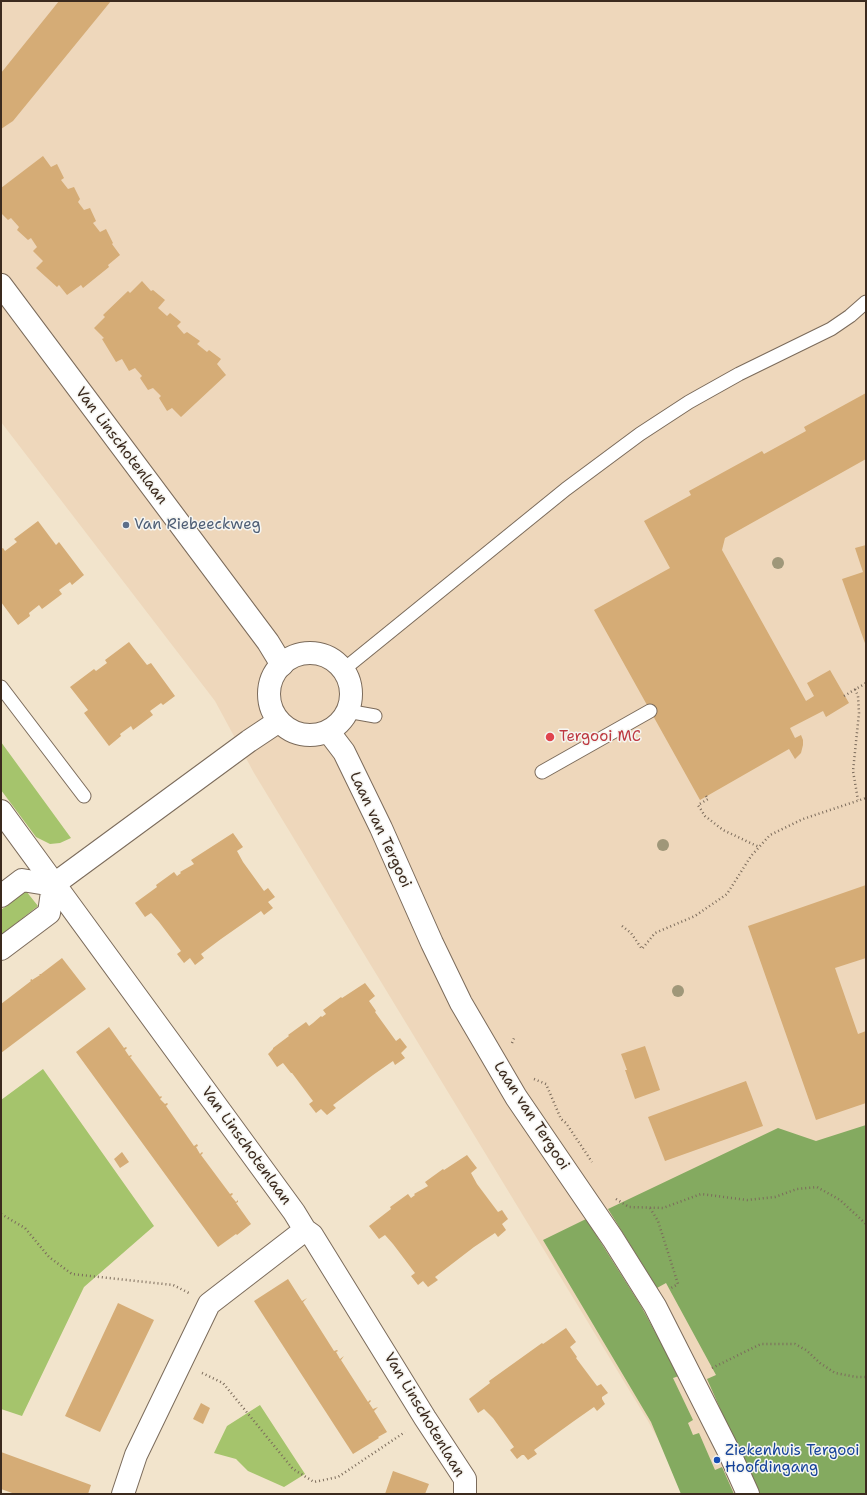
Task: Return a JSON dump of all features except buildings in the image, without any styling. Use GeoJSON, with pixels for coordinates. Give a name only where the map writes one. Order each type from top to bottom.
{"type":"FeatureCollection","features":[{"type":"Feature","properties":{"kind":"street","name":"Van Linschotenlaan"},"geometry":{"type":"LineString","coordinates":[[1,286],[268,642],[282,665]]}},
{"type":"Feature","properties":{"kind":"street"},"geometry":{"type":"LineString","coordinates":[[309,653],[320,654],[329,658],[343,670],[347,677],[351,694],[347,711],[339,723],[328,731],[319,734],[301,734],[285,727],[279,721],[271,707],[269,692],[273,677],[282,665],[299,655],[309,653]]}},
{"type":"Feature","properties":{"kind":"street"},"geometry":{"type":"LineString","coordinates":[[1,949],[49,913],[54,885],[249,741],[279,721]]}},
{"type":"Feature","properties":{"kind":"street","name":"Laan van Tergooi"},"geometry":{"type":"LineString","coordinates":[[328,731],[344,752],[382,828],[419,915],[461,1003],[516,1097],[613,1239],[655,1306],[730,1454],[748,1494]]}},
{"type":"Feature","properties":{"kind":"street","name":"Van Linschotenlaan"},"geometry":{"type":"LineString","coordinates":[[1,812],[177,1051],[294,1212],[305,1230],[312,1235],[425,1418],[465,1479],[465,1494]]}},
{"type":"Feature","properties":{"kind":"street"},"geometry":{"type":"LineString","coordinates":[[1,896],[22,880],[54,885]]}},
{"type":"Feature","properties":{"kind":"street"},"geometry":{"type":"LineString","coordinates":[[123,1494],[136,1455],[209,1304],[305,1230]]}},
{"type":"Feature","properties":{"kind":"lane"},"geometry":{"type":"LineString","coordinates":[[343,670],[566,489],[640,434],[689,402],[733,378],[831,329],[850,316],[866,302]]}},
{"type":"Feature","properties":{"kind":"lane"},"geometry":{"type":"LineString","coordinates":[[1,687],[84,796]]}},
{"type":"Feature","properties":{"kind":"lane"},"geometry":{"type":"LineString","coordinates":[[347,711],[375,716]]}},
{"type":"Feature","properties":{"kind":"lane"},"geometry":{"type":"LineString","coordinates":[[542,772],[650,711]]}},
{"type":"Feature","properties":{"kind":"path"},"geometry":{"type":"LineString","coordinates":[[844,696],[866,683]]}},
{"type":"Feature","properties":{"kind":"path"},"geometry":{"type":"LineString","coordinates":[[855,689],[858,696],[859,713],[852,771],[858,800]]}},
{"type":"Feature","properties":{"kind":"path"},"geometry":{"type":"LineString","coordinates":[[706,796],[708,799],[698,805],[705,816],[723,830],[759,847]]}},
{"type":"Feature","properties":{"kind":"path"},"geometry":{"type":"LineString","coordinates":[[622,926],[631,933],[642,949],[655,933],[695,916],[727,894],[751,856],[770,835],[803,819],[866,798]]}},
{"type":"Feature","properties":{"kind":"path"},"geometry":{"type":"LineString","coordinates":[[554,1102],[561,1119],[566,1123],[585,1149],[594,1167]]}},
{"type":"Feature","properties":{"kind":"path"},"geometry":{"type":"LineString","coordinates":[[616,1198],[629,1207],[663,1208],[701,1194],[747,1200],[775,1197],[797,1189],[817,1187],[840,1200],[866,1224]]}},
{"type":"Feature","properties":{"kind":"path"},"geometry":{"type":"LineString","coordinates":[[649,1208],[658,1221],[678,1284],[668,1289]]}},
{"type":"Feature","properties":{"kind":"path"},"geometry":{"type":"LineString","coordinates":[[1,1214],[24,1228],[49,1257],[72,1274],[172,1285],[209,1304]]}},
{"type":"Feature","properties":{"kind":"path"},"geometry":{"type":"LineString","coordinates":[[710,1369],[761,1344],[795,1344],[806,1350],[820,1363],[835,1372],[856,1377],[866,1377]]}},
{"type":"Feature","properties":{"kind":"path"},"geometry":{"type":"LineString","coordinates":[[180,1363],[223,1382],[293,1469],[314,1482],[338,1477],[425,1418]]}},
{"type":"Feature","properties":{"kind":"shaded area","name":"Tergooi MC"},"geometry":{"type":"Polygon","coordinates":[[[1,1],[866,1],[866,1494],[688,1494],[648,1421],[254,773],[215,701],[1,422],[1,1]]]}},
{"type":"Feature","properties":{"kind":"green space"},"geometry":{"type":"Polygon","coordinates":[[[1,742],[71,838],[60,843],[50,844],[36,837],[1,790],[1,742]]]}},
{"type":"Feature","properties":{"kind":"green space"},"geometry":{"type":"Polygon","coordinates":[[[26,891],[38,906],[1,935],[1,910],[26,891]]]}},
{"type":"Feature","properties":{"kind":"green space"},"geometry":{"type":"Polygon","coordinates":[[[43,1069],[154,1226],[84,1287],[22,1416],[1,1409],[1,1100],[43,1069]]]}},
{"type":"Feature","properties":{"kind":"green space"},"geometry":{"type":"Polygon","coordinates":[[[866,1125],[866,1494],[758,1494],[707,1379],[716,1375],[666,1283],[657,1288],[608,1209],[778,1128],[816,1141],[866,1125]]]}},
{"type":"Feature","properties":{"kind":"green space"},"geometry":{"type":"Polygon","coordinates":[[[586,1219],[641,1306],[679,1376],[673,1378],[693,1420],[688,1423],[693,1435],[699,1433],[715,1470],[722,1467],[734,1494],[681,1494],[651,1422],[543,1240],[586,1219]]]}},
{"type":"Feature","properties":{"kind":"green space"},"geometry":{"type":"Polygon","coordinates":[[[260,1405],[305,1474],[284,1487],[248,1471],[236,1459],[214,1453],[227,1426],[260,1405]]]}},
{"type":"Feature","properties":{"kind":"place","name":"Van Riebeeckweg"},"geometry":{"type":"Point","coordinates":[126,525]}},
{"type":"Feature","properties":{"kind":"place","name":"Tergooi MC"},"geometry":{"type":"Point","coordinates":[550,737]}},
{"type":"Feature","properties":{"kind":"place","name":"Ziekenhuis Tergooi Hoofdingang"},"geometry":{"type":"Point","coordinates":[717,1460]}}]}
